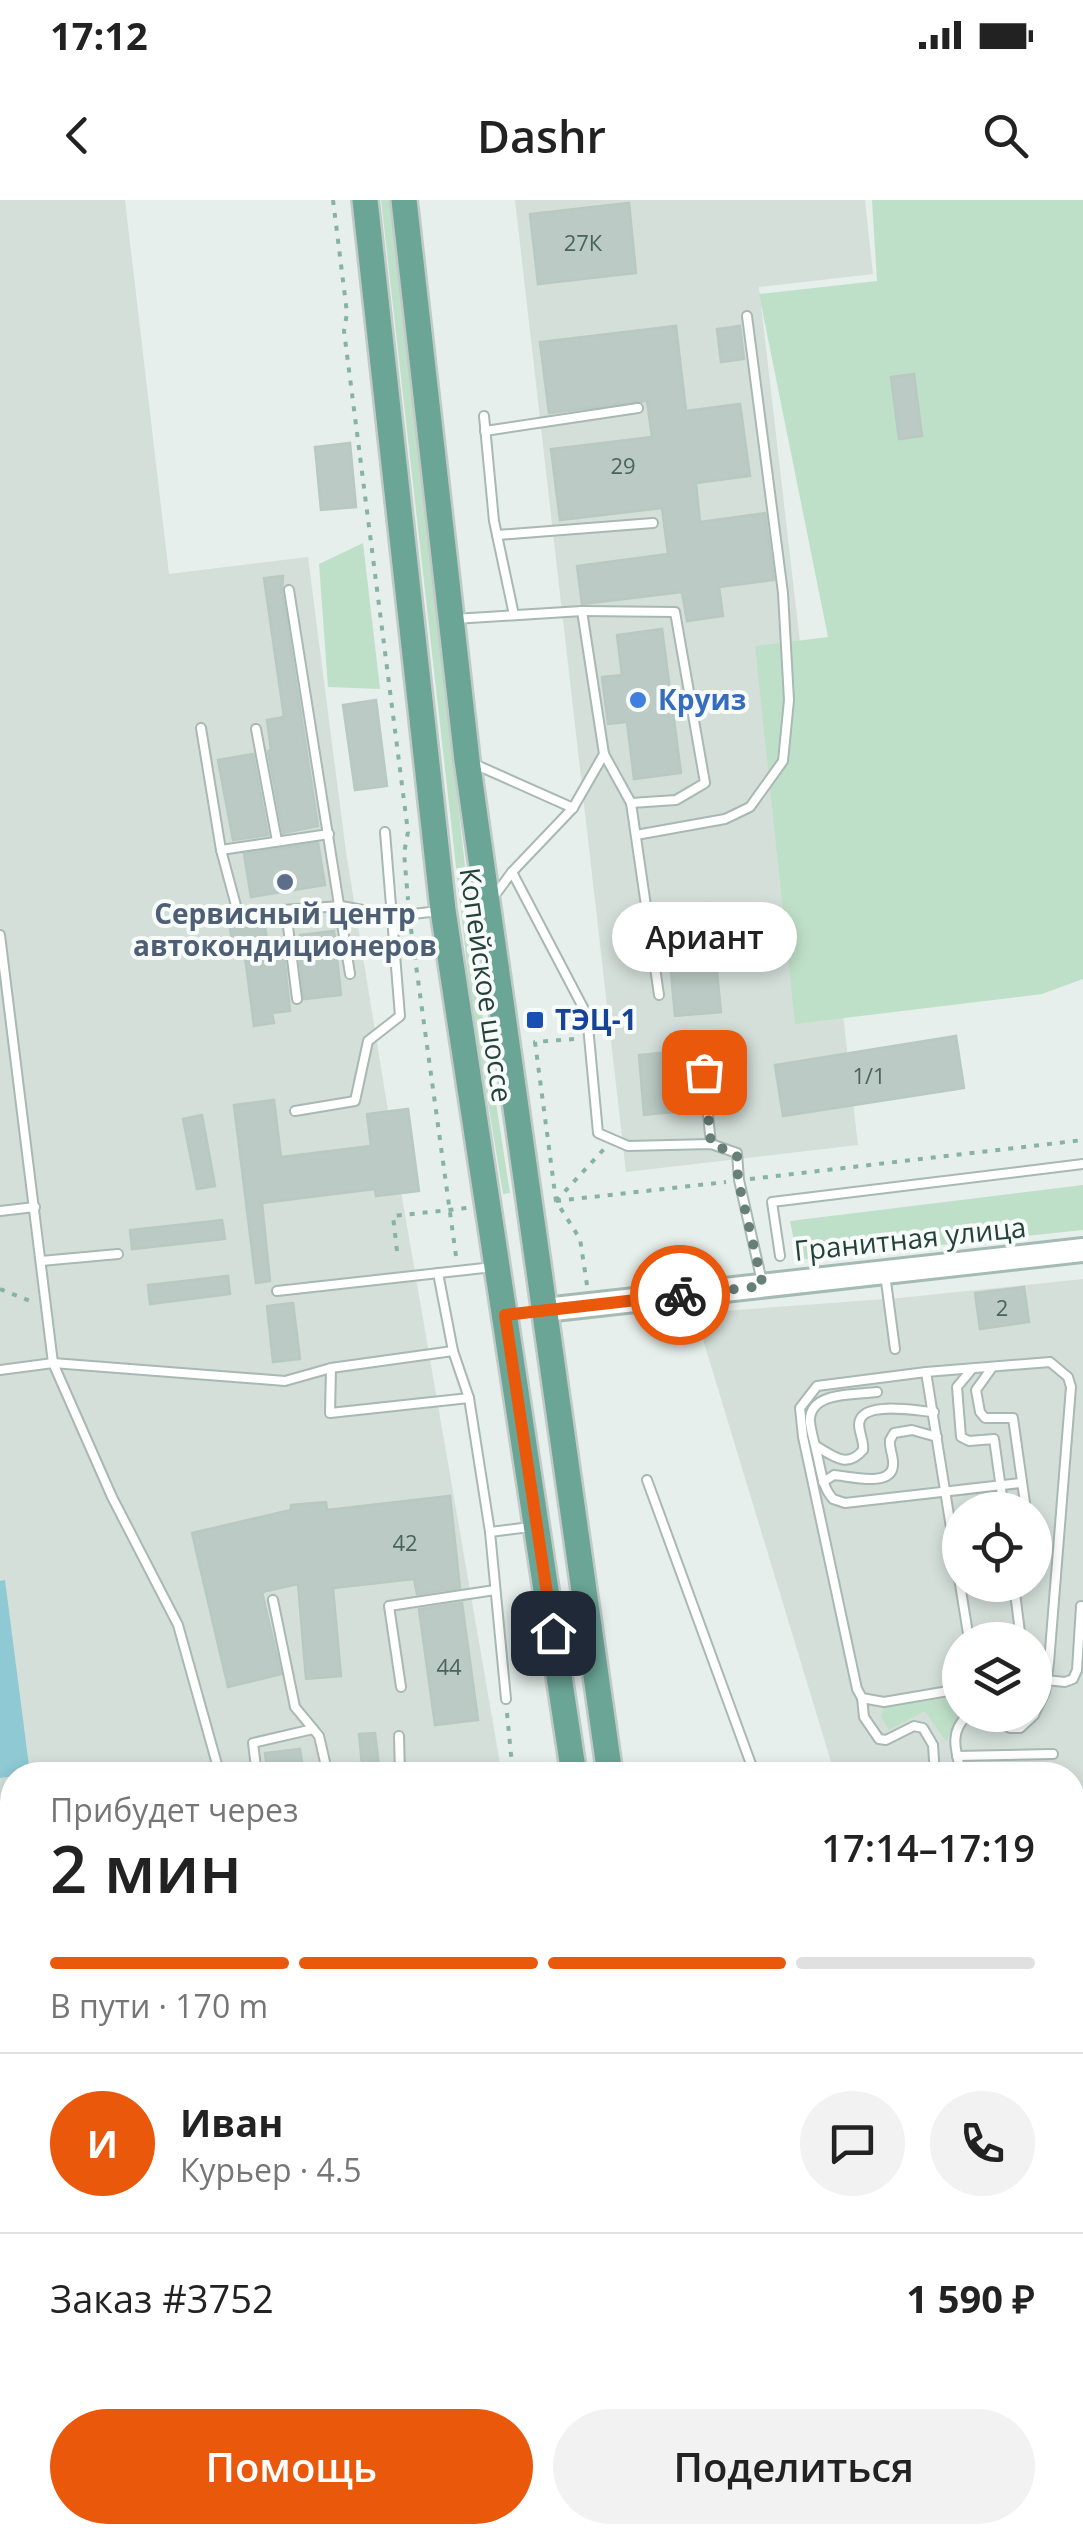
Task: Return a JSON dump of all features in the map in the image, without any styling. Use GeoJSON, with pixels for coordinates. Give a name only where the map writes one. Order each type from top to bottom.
{"type":"FeatureCollection","features":[{"type":"Feature","properties":{"kind":"main road","name":"Копейское шоссе"},"geometry":{"type":"LineString","coordinates":[[365,200],[443,910],[572,1762]]}},
{"type":"Feature","properties":{"kind":"main road","name":"Копейское шоссе"},"geometry":{"type":"LineString","coordinates":[[408,203],[466,760],[608,1762]]}},
{"type":"Feature","properties":{"kind":"main road","name":"Гранитная улица"},"geometry":{"type":"LineString","coordinates":[[505,1315],[545,1310]]}},
{"type":"Feature","properties":{"kind":"street","name":"Гранитная улица"},"geometry":{"type":"LineString","coordinates":[[545,1310],[1083,1250]]}},
{"type":"Feature","properties":{"kind":"lane"},"geometry":{"type":"LineString","coordinates":[[636,834],[725,819],[750,807],[782,761],[789,700],[783,593],[747,316]]}},
{"type":"Feature","properties":{"kind":"lane"},"geometry":{"type":"LineString","coordinates":[[486,431],[638,408]]}},
{"type":"Feature","properties":{"kind":"lane"},"geometry":{"type":"LineString","coordinates":[[484,416],[498,535],[514,616]]}},
{"type":"Feature","properties":{"kind":"lane"},"geometry":{"type":"LineString","coordinates":[[498,535],[653,523]]}},
{"type":"Feature","properties":{"kind":"lane"},"geometry":{"type":"LineString","coordinates":[[289,590],[350,974]]}},
{"type":"Feature","properties":{"kind":"lane"},"geometry":{"type":"LineString","coordinates":[[450,619],[582,611],[675,612],[705,783],[676,800],[632,804]]}},
{"type":"Feature","properties":{"kind":"lane"},"geometry":{"type":"LineString","coordinates":[[582,611],[604,754],[632,804],[659,995]]}},
{"type":"Feature","properties":{"kind":"lane"},"geometry":{"type":"LineString","coordinates":[[201,728],[221,850],[238,914],[341,906],[395,916],[443,910]]}},
{"type":"Feature","properties":{"kind":"lane"},"geometry":{"type":"LineString","coordinates":[[256,729],[277,841]]}},
{"type":"Feature","properties":{"kind":"lane"},"geometry":{"type":"LineString","coordinates":[[486,906],[572,808],[604,754]]}},
{"type":"Feature","properties":{"kind":"lane"},"geometry":{"type":"LineString","coordinates":[[466,760],[572,808]]}},
{"type":"Feature","properties":{"kind":"lane"},"geometry":{"type":"LineString","coordinates":[[295,1111],[355,1101],[368,1041],[400,1016],[386,832]]}},
{"type":"Feature","properties":{"kind":"lane"},"geometry":{"type":"LineString","coordinates":[[221,850],[330,834]]}},
{"type":"Feature","properties":{"kind":"lane"},"geometry":{"type":"LineString","coordinates":[[512,872],[587,1014],[598,1133],[628,1146],[711,1144],[737,1154],[738,1180],[763,1286]]}},
{"type":"Feature","properties":{"kind":"lane"},"geometry":{"type":"LineString","coordinates":[[286,910],[298,999]]}},
{"type":"Feature","properties":{"kind":"lane"},"geometry":{"type":"LineString","coordinates":[[0,934],[53,1363],[112,1497],[178,1626],[216,1762]]}},
{"type":"Feature","properties":{"kind":"lane"},"geometry":{"type":"LineString","coordinates":[[700,1036],[711,1144]]}},
{"type":"Feature","properties":{"kind":"lane"},"geometry":{"type":"LineString","coordinates":[[780,1256],[772,1202],[1083,1164]]}},
{"type":"Feature","properties":{"kind":"lane"},"geometry":{"type":"LineString","coordinates":[[0,1211],[34,1207]]}},
{"type":"Feature","properties":{"kind":"lane"},"geometry":{"type":"LineString","coordinates":[[41,1261],[118,1254]]}},
{"type":"Feature","properties":{"kind":"lane"},"geometry":{"type":"LineString","coordinates":[[277,1291],[497,1266]]}},
{"type":"Feature","properties":{"kind":"lane"},"geometry":{"type":"LineString","coordinates":[[885,1272],[895,1348]]}},
{"type":"Feature","properties":{"kind":"lane"},"geometry":{"type":"LineString","coordinates":[[438,1274],[453,1351],[469,1398],[490,1532],[506,1699]]}},
{"type":"Feature","properties":{"kind":"lane"},"geometry":{"type":"LineString","coordinates":[[0,1370],[53,1363],[285,1382],[331,1368],[453,1351]]}},
{"type":"Feature","properties":{"kind":"lane"},"geometry":{"type":"LineString","coordinates":[[934,1762],[933,1745],[923,1728],[914,1726],[886,1740],[879,1739],[864,1717],[802,1437],[800,1408],[817,1386],[1050,1362],[1068,1378],[1071,1387],[1052,1637]]}},
{"type":"Feature","properties":{"kind":"lane"},"geometry":{"type":"LineString","coordinates":[[331,1368],[330,1413],[469,1398]]}},
{"type":"Feature","properties":{"kind":"lane"},"geometry":{"type":"LineString","coordinates":[[972,1369],[957,1387],[961,1437],[969,1442],[994,1439],[1002,1492]]}},
{"type":"Feature","properties":{"kind":"lane"},"geometry":{"type":"LineString","coordinates":[[991,1369],[976,1390],[980,1412],[985,1418],[1014,1418],[1023,1492]]}},
{"type":"Feature","properties":{"kind":"lane"},"geometry":{"type":"LineString","coordinates":[[926,1372],[967,1622]]}},
{"type":"Feature","properties":{"kind":"lane"},"geometry":{"type":"LineString","coordinates":[[877,1392],[830,1398],[818,1402],[811,1412],[823,1482],[833,1499],[845,1503],[1021,1482]]}},
{"type":"Feature","properties":{"kind":"lane"},"geometry":{"type":"LineString","coordinates":[[816,1446],[842,1461],[850,1461],[863,1450],[865,1443],[859,1425],[861,1417],[869,1411],[888,1408],[934,1412]]}},
{"type":"Feature","properties":{"kind":"lane"},"geometry":{"type":"LineString","coordinates":[[823,1482],[834,1475],[880,1479],[890,1474],[894,1466],[890,1440],[894,1433],[912,1430],[937,1437]]}},
{"type":"Feature","properties":{"kind":"lane"},"geometry":{"type":"LineString","coordinates":[[648,1480],[749,1762]]}},
{"type":"Feature","properties":{"kind":"lane"},"geometry":{"type":"LineString","coordinates":[[490,1532],[538,1526]]}},
{"type":"Feature","properties":{"kind":"lane"},"geometry":{"type":"LineString","coordinates":[[402,1687],[389,1606],[495,1590]]}},
{"type":"Feature","properties":{"kind":"lane"},"geometry":{"type":"LineString","coordinates":[[273,1600],[294,1707],[319,1736],[325,1762]]}},
{"type":"Feature","properties":{"kind":"lane"},"geometry":{"type":"LineString","coordinates":[[1052,1681],[1074,1678],[1081,1606]]}},
{"type":"Feature","properties":{"kind":"lane"},"geometry":{"type":"LineString","coordinates":[[862,1698],[884,1702],[942,1693]]}},
{"type":"Feature","properties":{"kind":"lane"},"geometry":{"type":"LineString","coordinates":[[255,1762],[253,1743],[313,1728]]}},
{"type":"Feature","properties":{"kind":"lane"},"geometry":{"type":"LineString","coordinates":[[955,1732],[959,1762]]}},
{"type":"Feature","properties":{"kind":"lane"},"geometry":{"type":"LineString","coordinates":[[399,1736],[400,1762]]}},
{"type":"Feature","properties":{"kind":"lane"},"geometry":{"type":"LineString","coordinates":[[957,1756],[1052,1754]]}},
{"type":"Feature","properties":{"kind":"path"},"geometry":{"type":"LineString","coordinates":[[333,200],[346,313],[344,331],[408,832],[404,852],[408,914],[458,1271]]}},
{"type":"Feature","properties":{"kind":"path"},"geometry":{"type":"LineString","coordinates":[[556,1201],[535,1042],[589,1038]]}},
{"type":"Feature","properties":{"kind":"path"},"geometry":{"type":"LineString","coordinates":[[556,1201],[612,1140]]}},
{"type":"Feature","properties":{"kind":"path"},"geometry":{"type":"LineString","coordinates":[[556,1201],[1083,1140]]}},
{"type":"Feature","properties":{"kind":"path"},"geometry":{"type":"LineString","coordinates":[[397,1250],[392,1216],[487,1205]]}},
{"type":"Feature","properties":{"kind":"path"},"geometry":{"type":"LineString","coordinates":[[0,1289],[46,1308]]}},
{"type":"Feature","properties":{"kind":"path"},"geometry":{"type":"LineString","coordinates":[[506,1699],[513,1762]]}},
{"type":"Feature","properties":{"kind":"shaded area"},"geometry":{"type":"Polygon","coordinates":[[[0,200],[125,200],[169,574],[308,557],[346,852],[500,1762],[0,1762],[0,200]]]}},
{"type":"Feature","properties":{"kind":"shaded area"},"geometry":{"type":"Polygon","coordinates":[[[515,200],[865,200],[873,274],[759,287],[858,1145],[626,1172],[515,200]]]}},
{"type":"Feature","properties":{"kind":"shaded area"},"geometry":{"type":"Polygon","coordinates":[[[1083,1279],[1083,1762],[831,1762],[695,1313],[1083,1279]]]}},
{"type":"Feature","properties":{"kind":"green space"},"geometry":{"type":"Polygon","coordinates":[[[381,200],[390,200],[480,999],[510,1193],[503,1194],[471,1000],[381,200]]]}},
{"type":"Feature","properties":{"kind":"green space"},"geometry":{"type":"Polygon","coordinates":[[[872,200],[1083,200],[1083,979],[1042,994],[795,1024],[755,646],[828,637],[759,294],[877,281],[872,200]]]}},
{"type":"Feature","properties":{"kind":"green space"},"geometry":{"type":"Polygon","coordinates":[[[363,543],[380,689],[328,687],[319,564],[363,543]]]}},
{"type":"Feature","properties":{"kind":"green space"},"geometry":{"type":"Polygon","coordinates":[[[1083,1185],[1083,1230],[798,1260],[790,1221],[1083,1185]]]}},
{"type":"Feature","properties":{"kind":"green space"},"geometry":{"type":"Polygon","coordinates":[[[942,1699],[942,1732],[951,1732],[946,1742],[925,1711],[889,1730],[881,1717],[884,1706],[942,1699]]]}},
{"type":"Feature","properties":{"kind":"water"},"geometry":{"type":"Polygon","coordinates":[[[5,1580],[28,1762],[0,1762],[0,1581],[5,1580]]]}},
{"type":"Feature","properties":{"kind":"building"},"geometry":{"type":"Polygon","coordinates":[[[629,203],[636,273],[538,284],[530,214],[629,203]]]}},
{"type":"Feature","properties":{"kind":"building"},"geometry":{"type":"Polygon","coordinates":[[[676,326],[686,411],[740,404],[750,476],[696,483],[700,522],[765,513],[774,580],[719,587],[723,616],[687,621],[682,592],[582,604],[577,566],[668,554],[662,508],[560,520],[551,449],[652,437],[647,401],[549,413],[540,342],[676,326]]]}},
{"type":"Feature","properties":{"kind":"building"},"geometry":{"type":"Polygon","coordinates":[[[740,326],[744,359],[721,362],[717,329],[740,326]]]}},
{"type":"Feature","properties":{"kind":"building"},"geometry":{"type":"Polygon","coordinates":[[[914,374],[922,436],[899,439],[891,377],[914,374]]]}},
{"type":"Feature","properties":{"kind":"building"},"geometry":{"type":"Polygon","coordinates":[[[350,443],[356,507],[321,510],[315,447],[350,443]]]}},
{"type":"Feature","properties":{"kind":"building"},"geometry":{"type":"Polygon","coordinates":[[[283,576],[282,591],[318,826],[283,833],[268,751],[271,750],[267,720],[284,717],[264,578],[283,576]]]}},
{"type":"Feature","properties":{"kind":"building","name":"Круиз"},"geometry":{"type":"Polygon","coordinates":[[[662,629],[681,773],[634,779],[627,722],[608,724],[602,677],[622,675],[617,635],[662,629]]]}},
{"type":"Feature","properties":{"kind":"building"},"geometry":{"type":"Polygon","coordinates":[[[376,700],[387,786],[355,790],[343,705],[376,700]]]}},
{"type":"Feature","properties":{"kind":"building"},"geometry":{"type":"Polygon","coordinates":[[[253,754],[268,835],[233,840],[218,760],[253,754]]]}},
{"type":"Feature","properties":{"kind":"building"},"geometry":{"type":"Polygon","coordinates":[[[318,843],[325,885],[251,897],[244,854],[318,843]]]}},
{"type":"Feature","properties":{"kind":"building"},"geometry":{"type":"Polygon","coordinates":[[[710,903],[721,1012],[675,1016],[665,907],[710,903]]]}},
{"type":"Feature","properties":{"kind":"building"},"geometry":{"type":"Polygon","coordinates":[[[264,919],[268,948],[283,946],[290,1011],[272,1013],[274,1023],[254,1026],[243,941],[232,942],[229,921],[264,919]]]}},
{"type":"Feature","properties":{"kind":"building"},"geometry":{"type":"Polygon","coordinates":[[[334,931],[341,995],[304,999],[300,935],[334,931]]]}},
{"type":"Feature","properties":{"kind":"building"},"geometry":{"type":"Polygon","coordinates":[[[956,1036],[964,1088],[783,1116],[775,1065],[956,1036]]]}},
{"type":"Feature","properties":{"kind":"building"},"geometry":{"type":"Polygon","coordinates":[[[679,1051],[685,1111],[644,1115],[639,1055],[679,1051]]]}},
{"type":"Feature","properties":{"kind":"building"},"geometry":{"type":"Polygon","coordinates":[[[274,1100],[281,1157],[371,1146],[367,1114],[408,1109],[419,1191],[376,1196],[375,1189],[262,1203],[270,1281],[256,1283],[234,1105],[274,1100]]]}},
{"type":"Feature","properties":{"kind":"building"},"geometry":{"type":"Polygon","coordinates":[[[202,1115],[215,1186],[197,1189],[183,1119],[202,1115]]]}},
{"type":"Feature","properties":{"kind":"building"},"geometry":{"type":"Polygon","coordinates":[[[222,1220],[225,1239],[132,1249],[130,1230],[222,1220]]]}},
{"type":"Feature","properties":{"kind":"building"},"geometry":{"type":"Polygon","coordinates":[[[228,1276],[230,1294],[150,1304],[148,1285],[228,1276]]]}},
{"type":"Feature","properties":{"kind":"building"},"geometry":{"type":"Polygon","coordinates":[[[1024,1287],[1029,1322],[980,1329],[975,1293],[1024,1287]]]}},
{"type":"Feature","properties":{"kind":"building"},"geometry":{"type":"Polygon","coordinates":[[[293,1303],[300,1359],[273,1362],[267,1306],[293,1303]]]}},
{"type":"Feature","properties":{"kind":"building"},"geometry":{"type":"Polygon","coordinates":[[[450,1496],[460,1588],[417,1594],[414,1579],[333,1588],[341,1676],[306,1679],[298,1584],[262,1592],[281,1674],[228,1687],[192,1533],[291,1510],[291,1505],[326,1502],[327,1510],[450,1496]]]}},
{"type":"Feature","properties":{"kind":"building"},"geometry":{"type":"Polygon","coordinates":[[[462,1603],[478,1720],[435,1725],[419,1609],[462,1603]]]}},
{"type":"Feature","properties":{"kind":"building"},"geometry":{"type":"Polygon","coordinates":[[[375,1733],[378,1762],[362,1762],[359,1734],[375,1733]]]}},
{"type":"Feature","properties":{"kind":"building"},"geometry":{"type":"Polygon","coordinates":[[[300,1749],[302,1762],[266,1762],[265,1753],[300,1749]]]}},
{"type":"Feature","properties":{"kind":"way so far"},"geometry":{"type":"LineString","coordinates":[[680,1295],[763,1286],[738,1180],[737,1154],[711,1144],[704,1072]]}},
{"type":"Feature","properties":{"kind":"place","name":"Круиз"},"geometry":{"type":"Point","coordinates":[638,700]}},
{"type":"Feature","properties":{"kind":"place","name":"Сервисный центр автокондиционеров"},"geometry":{"type":"Point","coordinates":[285,882]}},
{"type":"Feature","properties":{"kind":"place","name":"ТЭЦ-1"},"geometry":{"type":"Point","coordinates":[535,1020]}},
{"type":"Feature","properties":{"kind":"place","name":"Ариант"},"geometry":{"type":"Point","coordinates":[704,1072]}},
{"type":"Feature","properties":{"kind":"route"},"geometry":{"type":"LineString","coordinates":[[553,1633],[505,1315],[680,1295]]}}]}
